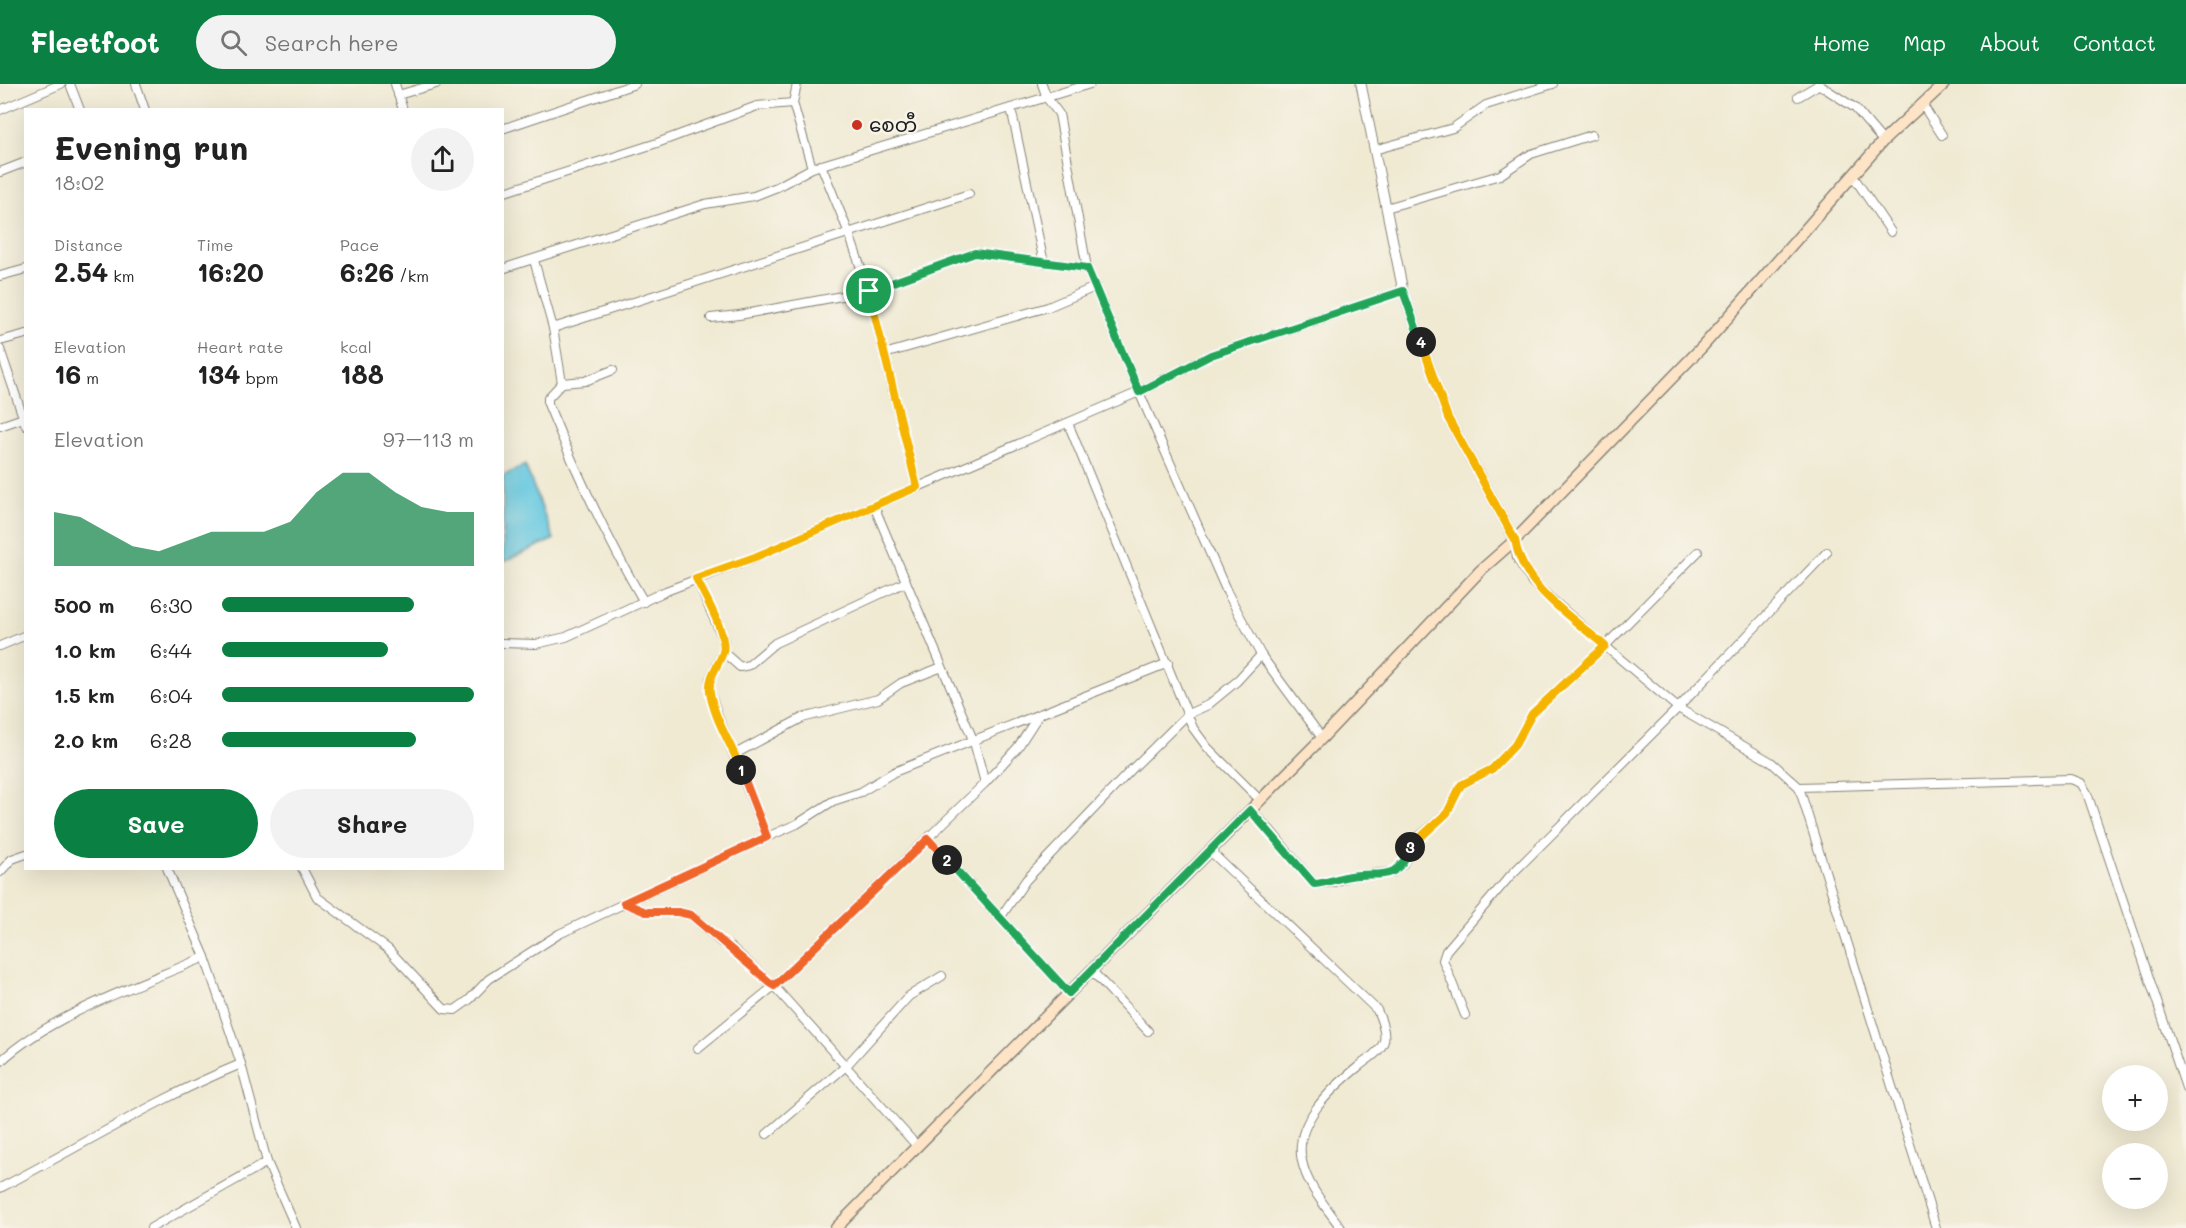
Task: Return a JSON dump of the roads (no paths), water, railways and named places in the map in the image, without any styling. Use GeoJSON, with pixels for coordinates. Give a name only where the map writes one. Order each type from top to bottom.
{"type":"FeatureCollection","features":[{"type":"Feature","properties":{"kind":"main road"},"geometry":{"type":"LineString","coordinates":[[836,1228],[1322,738],[1480,570],[1515,540],[1703,346],[1883,141],[1944,84]]}},
{"type":"Feature","properties":{"kind":"street"},"geometry":{"type":"LineString","coordinates":[[0,110],[61,84]]}},
{"type":"Feature","properties":{"kind":"street"},"geometry":{"type":"LineString","coordinates":[[70,84],[79,108]]}},
{"type":"Feature","properties":{"kind":"street"},"geometry":{"type":"LineString","coordinates":[[136,84],[144,108]]}},
{"type":"Feature","properties":{"kind":"street"},"geometry":{"type":"LineString","coordinates":[[395,84],[402,108]]}},
{"type":"Feature","properties":{"kind":"street"},"geometry":{"type":"LineString","coordinates":[[398,95],[436,84]]}},
{"type":"Feature","properties":{"kind":"street"},"geometry":{"type":"LineString","coordinates":[[504,128],[635,84]]}},
{"type":"Feature","properties":{"kind":"street"},"geometry":{"type":"LineString","coordinates":[[796,84],[793,103],[812,168]]}},
{"type":"Feature","properties":{"kind":"street"},"geometry":{"type":"LineString","coordinates":[[1042,84],[1047,98],[1059,114],[1087,268],[1139,392],[1199,531],[1262,655],[1322,738]]}},
{"type":"Feature","properties":{"kind":"street"},"geometry":{"type":"LineString","coordinates":[[504,268],[705,204],[767,192],[812,168],[1090,84]]}},
{"type":"Feature","properties":{"kind":"street"},"geometry":{"type":"LineString","coordinates":[[1362,84],[1403,291],[1448,418],[1515,540],[1517,558],[1532,582],[1678,708],[1771,762],[1799,787],[1936,1228]]}},
{"type":"Feature","properties":{"kind":"street"},"geometry":{"type":"LineString","coordinates":[[1374,150],[1453,128],[1486,105],[1553,84]]}},
{"type":"Feature","properties":{"kind":"street"},"geometry":{"type":"LineString","coordinates":[[1798,97],[1818,84],[1854,108],[1883,141]]}},
{"type":"Feature","properties":{"kind":"street"},"geometry":{"type":"LineString","coordinates":[[504,192],[657,143],[757,106],[793,103]]}},
{"type":"Feature","properties":{"kind":"street"},"geometry":{"type":"LineString","coordinates":[[1922,104],[1942,135]]}},
{"type":"Feature","properties":{"kind":"street"},"geometry":{"type":"LineString","coordinates":[[1011,108],[1044,263]]}},
{"type":"Feature","properties":{"kind":"street"},"geometry":{"type":"LineString","coordinates":[[1386,208],[1500,175],[1531,154],[1592,135]]}},
{"type":"Feature","properties":{"kind":"street"},"geometry":{"type":"LineString","coordinates":[[0,172],[24,163]]}},
{"type":"Feature","properties":{"kind":"street"},"geometry":{"type":"LineString","coordinates":[[821,165],[869,291],[917,487]]}},
{"type":"Feature","properties":{"kind":"street"},"geometry":{"type":"LineString","coordinates":[[1853,176],[1892,232]]}},
{"type":"Feature","properties":{"kind":"street"},"geometry":{"type":"LineString","coordinates":[[553,328],[848,231],[969,194]]}},
{"type":"Feature","properties":{"kind":"street"},"geometry":{"type":"LineString","coordinates":[[711,318],[869,291],[975,253],[1087,268]]}},
{"type":"Feature","properties":{"kind":"street"},"geometry":{"type":"LineString","coordinates":[[534,260],[553,328],[562,383]]}},
{"type":"Feature","properties":{"kind":"street"},"geometry":{"type":"LineString","coordinates":[[0,276],[24,270]]}},
{"type":"Feature","properties":{"kind":"street"},"geometry":{"type":"LineString","coordinates":[[884,354],[1048,307],[1095,287]]}},
{"type":"Feature","properties":{"kind":"street"},"geometry":{"type":"LineString","coordinates":[[504,643],[536,644],[566,637],[696,578],[755,557],[1139,392],[1211,355],[1403,291]]}},
{"type":"Feature","properties":{"kind":"street"},"geometry":{"type":"LineString","coordinates":[[0,341],[24,335]]}},
{"type":"Feature","properties":{"kind":"street"},"geometry":{"type":"LineString","coordinates":[[0,349],[24,417],[0,426]]}},
{"type":"Feature","properties":{"kind":"street"},"geometry":{"type":"LineString","coordinates":[[613,370],[585,381],[562,383],[548,398],[548,404],[616,553],[644,602]]}},
{"type":"Feature","properties":{"kind":"street"},"geometry":{"type":"LineString","coordinates":[[1068,423],[1193,728],[1207,747],[1260,800]]}},
{"type":"Feature","properties":{"kind":"street"},"geometry":{"type":"LineString","coordinates":[[874,506],[974,742],[985,783]]}},
{"type":"Feature","properties":{"kind":"street"},"geometry":{"type":"LineString","coordinates":[[1250,810],[1314,884],[1334,882],[1349,876],[1393,872],[1403,864],[1415,840],[1447,813],[1461,785],[1492,769],[1515,745],[1532,714],[1605,646],[1698,552]]}},
{"type":"Feature","properties":{"kind":"street"},"geometry":{"type":"LineString","coordinates":[[1465,1015],[1443,960],[1446,951],[1510,876],[1678,708],[1827,552]]}},
{"type":"Feature","properties":{"kind":"street"},"geometry":{"type":"LineString","coordinates":[[696,578],[724,640],[723,652],[710,679],[710,692],[767,837]]}},
{"type":"Feature","properties":{"kind":"street"},"geometry":{"type":"LineString","coordinates":[[723,652],[740,666],[749,665],[775,644],[906,582]]}},
{"type":"Feature","properties":{"kind":"street"},"geometry":{"type":"LineString","coordinates":[[0,646],[24,637]]}},
{"type":"Feature","properties":{"kind":"street"},"geometry":{"type":"LineString","coordinates":[[1000,918],[1026,880],[1188,714],[1208,705],[1236,682],[1262,655]]}},
{"type":"Feature","properties":{"kind":"street"},"geometry":{"type":"LineString","coordinates":[[303,870],[317,897],[388,950],[444,1009],[455,1010],[469,1000],[489,979],[559,934],[797,824],[833,801],[861,792],[894,772],[1168,663]]}},
{"type":"Feature","properties":{"kind":"street"},"geometry":{"type":"LineString","coordinates":[[735,754],[802,718],[878,699],[901,683],[942,667]]}},
{"type":"Feature","properties":{"kind":"street"},"geometry":{"type":"LineString","coordinates":[[698,1048],[774,986],[928,839],[1018,747],[1038,716]]}},
{"type":"Feature","properties":{"kind":"street"},"geometry":{"type":"LineString","coordinates":[[1799,787],[2071,779],[2081,783],[2087,793],[2186,1088]]}},
{"type":"Feature","properties":{"kind":"street"},"geometry":{"type":"LineString","coordinates":[[928,839],[1069,993]]}},
{"type":"Feature","properties":{"kind":"street"},"geometry":{"type":"LineString","coordinates":[[1209,850],[1377,1010],[1383,1025],[1384,1042],[1377,1052],[1324,1097],[1302,1141],[1301,1160],[1310,1184],[1341,1228]]}},
{"type":"Feature","properties":{"kind":"street"},"geometry":{"type":"LineString","coordinates":[[0,872],[12,859],[24,855]]}},
{"type":"Feature","properties":{"kind":"street"},"geometry":{"type":"LineString","coordinates":[[168,870],[205,957],[241,1064],[267,1162],[296,1228]]}},
{"type":"Feature","properties":{"kind":"street"},"geometry":{"type":"LineString","coordinates":[[624,903],[646,912],[678,912],[691,915],[774,986],[917,1146]]}},
{"type":"Feature","properties":{"kind":"street"},"geometry":{"type":"LineString","coordinates":[[0,1062],[22,1041],[104,1000],[205,957]]}},
{"type":"Feature","properties":{"kind":"street"},"geometry":{"type":"LineString","coordinates":[[1092,970],[1148,1030]]}},
{"type":"Feature","properties":{"kind":"street"},"geometry":{"type":"LineString","coordinates":[[767,1134],[846,1066],[909,996],[942,975]]}},
{"type":"Feature","properties":{"kind":"street"},"geometry":{"type":"LineString","coordinates":[[0,1188],[93,1140],[188,1085],[241,1064]]}},
{"type":"Feature","properties":{"kind":"street"},"geometry":{"type":"LineString","coordinates":[[151,1228],[267,1162]]}},
{"type":"Feature","properties":{"kind":"water"},"geometry":{"type":"Polygon","coordinates":[[[525,465],[554,539],[504,562],[504,476],[525,465]]]}},
{"type":"Feature","properties":{"kind":"place","name":"စေတီ"},"geometry":{"type":"Point","coordinates":[857,125]}}]}
